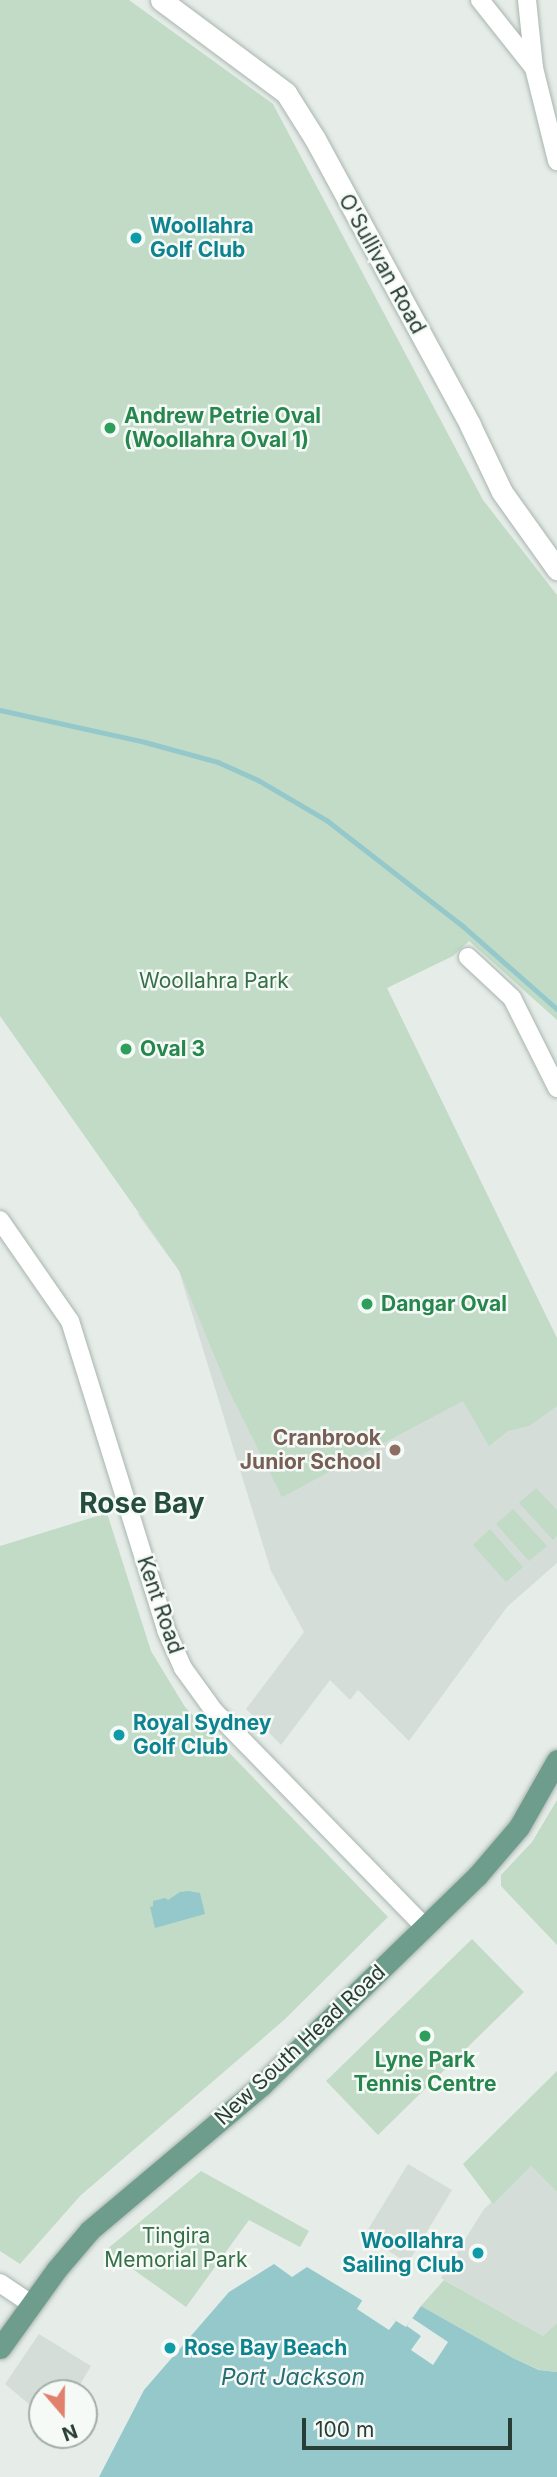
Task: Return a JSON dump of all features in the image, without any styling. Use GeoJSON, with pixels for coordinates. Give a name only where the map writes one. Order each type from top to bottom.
{"type":"FeatureCollection","features":[{"type":"Feature","properties":{"kind":"main road","name":"O'Sullivan Road"},"geometry":{"type":"LineString","coordinates":[[161,0],[286,93],[315,139],[470,425],[502,492],[557,569]]}},
{"type":"Feature","properties":{"kind":"main road","name":"New South Head Road"},"geometry":{"type":"LineString","coordinates":[[0,2348],[73,2249],[104,2217],[262,2085],[477,1876],[530,1811],[557,1760]]}},
{"type":"Feature","properties":{"kind":"street"},"geometry":{"type":"LineString","coordinates":[[480,0],[534,68]]}},
{"type":"Feature","properties":{"kind":"street"},"geometry":{"type":"LineString","coordinates":[[527,0],[534,68],[557,160]]}},
{"type":"Feature","properties":{"kind":"street"},"geometry":{"type":"LineString","coordinates":[[468,957],[512,998],[557,1088]]}},
{"type":"Feature","properties":{"kind":"street","name":"Kent Road"},"geometry":{"type":"LineString","coordinates":[[0,1220],[70,1321],[166,1630],[183,1668],[214,1712],[424,1926]]}},
{"type":"Feature","properties":{"kind":"street"},"geometry":{"type":"LineString","coordinates":[[0,2283],[31,2304]]}},
{"type":"Feature","properties":{"kind":"shaded area","name":"Cranbrook Junior School"},"geometry":{"type":"Polygon","coordinates":[[[137,1213],[557,1338],[557,1563],[507,1607],[409,1741],[358,1690],[350,1700],[330,1680],[281,1745],[246,1709],[304,1632],[271,1571],[179,1271],[137,1213]]]}},
{"type":"Feature","properties":{"kind":"shaded area"},"geometry":{"type":"Polygon","coordinates":[[[408,2164],[452,2190],[408,2263],[364,2236],[408,2164]]]}},
{"type":"Feature","properties":{"kind":"shaded area"},"geometry":{"type":"Polygon","coordinates":[[[531,2166],[557,2192],[557,2323],[543,2336],[441,2278],[484,2209],[531,2166]]]}},
{"type":"Feature","properties":{"kind":"shaded area"},"geometry":{"type":"Polygon","coordinates":[[[39,2334],[91,2366],[83,2379],[28,2379],[28,2403],[5,2384],[39,2334]]]}},
{"type":"Feature","properties":{"kind":"green space","name":"Woollahra Park"},"geometry":{"type":"Polygon","coordinates":[[[0,0],[129,0],[273,104],[483,500],[557,595],[557,1020],[469,941],[453,956],[387,988],[557,1338],[557,1406],[529,1426],[508,1431],[489,1446],[463,1401],[282,1497],[228,1389],[179,1270],[0,1016],[0,0]]]}},
{"type":"Feature","properties":{"kind":"green space"},"geometry":{"type":"Polygon","coordinates":[[[536,1488],[557,1510],[557,1536],[553,1540],[519,1503],[536,1488]]]}},
{"type":"Feature","properties":{"kind":"green space"},"geometry":{"type":"Polygon","coordinates":[[[513,1509],[547,1546],[529,1561],[496,1524],[513,1509]]]}},
{"type":"Feature","properties":{"kind":"green space","name":"Royal Sydney Golf Club"},"geometry":{"type":"Polygon","coordinates":[[[107,1513],[151,1651],[185,1707],[388,1917],[284,2020],[80,2196],[20,2264],[0,2251],[0,1546],[107,1513]]]}},
{"type":"Feature","properties":{"kind":"green space"},"geometry":{"type":"Polygon","coordinates":[[[490,1529],[523,1567],[506,1582],[473,1545],[490,1529]]]}},
{"type":"Feature","properties":{"kind":"green space"},"geometry":{"type":"Polygon","coordinates":[[[557,1800],[557,1945],[501,1886],[501,1875],[532,1842],[557,1800]]]}},
{"type":"Feature","properties":{"kind":"green space","name":"Lyne Park Tennis Centre"},"geometry":{"type":"Polygon","coordinates":[[[472,1939],[524,1992],[378,2135],[326,2081],[472,1939]]]}},
{"type":"Feature","properties":{"kind":"green space"},"geometry":{"type":"Polygon","coordinates":[[[557,2071],[557,2192],[531,2166],[493,2204],[463,2164],[557,2071]]]}},
{"type":"Feature","properties":{"kind":"green space","name":"Tingira Memorial Park"},"geometry":{"type":"Polygon","coordinates":[[[201,2171],[309,2231],[300,2247],[249,2220],[186,2307],[106,2250],[201,2171]]]}},
{"type":"Feature","properties":{"kind":"green space"},"geometry":{"type":"Polygon","coordinates":[[[444,2280],[543,2336],[557,2323],[557,2372],[540,2370],[513,2358],[421,2306],[444,2280]]]}},
{"type":"Feature","properties":{"kind":"water"},"geometry":{"type":"Polygon","coordinates":[[[180,1892],[200,1893],[205,1914],[155,1928],[150,1907],[153,1906],[153,1901],[165,1898],[168,1900],[180,1892]]]}},
{"type":"Feature","properties":{"kind":"water","name":"Port Jackson"},"geometry":{"type":"Polygon","coordinates":[[[274,2264],[292,2277],[307,2267],[406,2327],[421,2306],[513,2358],[539,2370],[557,2372],[557,2477],[99,2477],[144,2390],[229,2292],[274,2264]]]}},
{"type":"Feature","properties":{"kind":"pier"},"geometry":{"type":"Polygon","coordinates":[[[363,2299],[396,2321],[389,2330],[357,2309],[363,2299]]]}},
{"type":"Feature","properties":{"kind":"pier"},"geometry":{"type":"Polygon","coordinates":[[[412,2318],[448,2342],[433,2365],[411,2350],[421,2336],[407,2326],[412,2318]]]}},
{"type":"Feature","properties":{"kind":"waterway"},"geometry":{"type":"LineString","coordinates":[[0,710],[145,742],[218,762],[258,780],[328,821],[463,926],[557,1009]]}},
{"type":"Feature","properties":{"kind":"place","name":"Woollahra Golf Club"},"geometry":{"type":"Point","coordinates":[136,238]}},
{"type":"Feature","properties":{"kind":"place","name":"Andrew Petrie Oval (Woollahra Oval 1)"},"geometry":{"type":"Point","coordinates":[110,428]}},
{"type":"Feature","properties":{"kind":"place","name":"Oval 3"},"geometry":{"type":"Point","coordinates":[126,1049]}},
{"type":"Feature","properties":{"kind":"place","name":"Dangar Oval"},"geometry":{"type":"Point","coordinates":[367,1304]}},
{"type":"Feature","properties":{"kind":"place","name":"Cranbrook Junior School"},"geometry":{"type":"Point","coordinates":[395,1450]}},
{"type":"Feature","properties":{"kind":"place","name":"Royal Sydney Golf Club"},"geometry":{"type":"Point","coordinates":[119,1735]}},
{"type":"Feature","properties":{"kind":"place","name":"Lyne Park Tennis Centre"},"geometry":{"type":"Point","coordinates":[425,2036]}},
{"type":"Feature","properties":{"kind":"place","name":"Woollahra Sailing Club"},"geometry":{"type":"Point","coordinates":[478,2253]}},
{"type":"Feature","properties":{"kind":"place","name":"Rose Bay Beach"},"geometry":{"type":"Point","coordinates":[170,2348]}},
{"type":"Feature","properties":{"kind":"district","name":"Rose Bay"},"geometry":{"type":"Point","coordinates":[142,1503]}}]}
